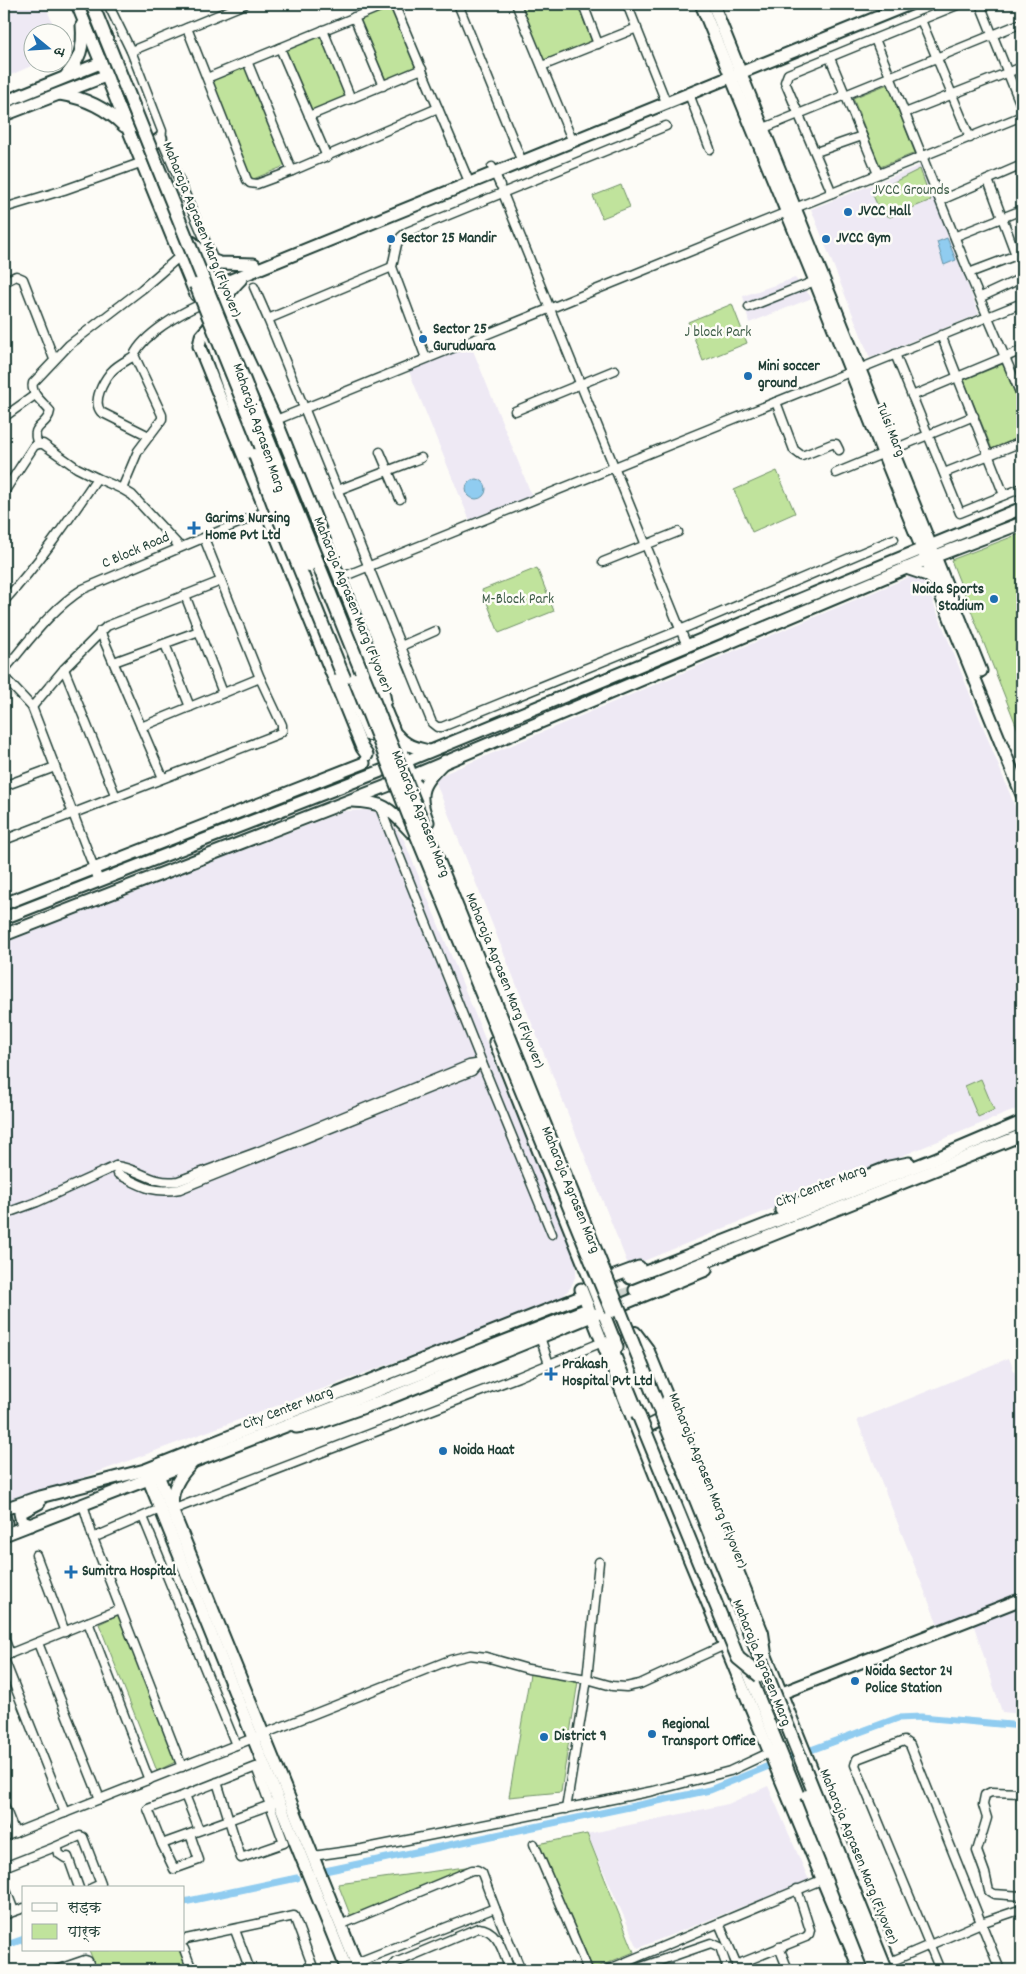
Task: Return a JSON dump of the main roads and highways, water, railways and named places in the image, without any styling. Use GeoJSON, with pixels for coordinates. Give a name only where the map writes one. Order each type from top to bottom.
{"type":"FeatureCollection","features":[{"type":"Feature","properties":{"kind":"main road","name":"Maharaja Agrasen Marg"},"geometry":{"type":"LineString","coordinates":[[93,4],[156,141],[192,242],[276,420],[380,680],[392,728],[407,760],[425,815],[635,1332],[696,1488],[782,1693],[893,1967]]}},
{"type":"Feature","properties":{"kind":"main road","name":"Maharaja Agrasen Marg (Flyover)"},"geometry":{"type":"LineString","coordinates":[[93,4],[763,1675],[876,1970]]}},
{"type":"Feature","properties":{"kind":"main road"},"geometry":{"type":"LineString","coordinates":[[701,4],[735,72]]}},
{"type":"Feature","properties":{"kind":"main road"},"geometry":{"type":"LineString","coordinates":[[713,4],[735,72]]}},
{"type":"Feature","properties":{"kind":"main road"},"geometry":{"type":"LineString","coordinates":[[521,159],[570,136],[664,97],[735,72],[893,6],[910,4]]}},
{"type":"Feature","properties":{"kind":"main road","name":"Maharaja Agrasen Marg"},"geometry":{"type":"LineString","coordinates":[[81,7],[101,63],[143,162],[208,328],[268,511],[336,671],[376,745],[388,785],[411,832],[518,1098],[584,1291],[603,1312],[608,1340],[649,1426],[730,1642]]}},
{"type":"Feature","properties":{"kind":"main road","name":"Maharaja Agrasen Marg (Flyover)"},"geometry":{"type":"LineString","coordinates":[[81,7],[547,1156],[763,1675],[893,1967]]}},
{"type":"Feature","properties":{"kind":"main road"},"geometry":{"type":"LineString","coordinates":[[65,78],[79,59],[83,39],[81,7]]}},
{"type":"Feature","properties":{"kind":"main road"},"geometry":{"type":"LineString","coordinates":[[4,102],[116,57]]}},
{"type":"Feature","properties":{"kind":"main road"},"geometry":{"type":"LineString","coordinates":[[4,115],[122,70]]}},
{"type":"Feature","properties":{"kind":"main road"},"geometry":{"type":"LineString","coordinates":[[212,285],[521,159],[708,86],[735,72]]}},
{"type":"Feature","properties":{"kind":"main road","name":"Tulsi Marg"},"geometry":{"type":"LineString","coordinates":[[735,72],[736,90],[791,210],[887,451],[1022,778]]}},
{"type":"Feature","properties":{"kind":"main road","name":"Tulsi Marg"},"geometry":{"type":"LineString","coordinates":[[735,72],[764,128],[815,281],[855,370]]}},
{"type":"Feature","properties":{"kind":"main road"},"geometry":{"type":"LineString","coordinates":[[708,86],[736,90]]}},
{"type":"Feature","properties":{"kind":"main road"},"geometry":{"type":"LineString","coordinates":[[58,93],[88,101],[112,114],[129,131]]}},
{"type":"Feature","properties":{"kind":"main road"},"geometry":{"type":"LineString","coordinates":[[225,314],[225,299],[231,289],[251,269],[467,177],[494,170]]}},
{"type":"Feature","properties":{"kind":"main road"},"geometry":{"type":"LineString","coordinates":[[192,242],[208,259],[251,269]]}},
{"type":"Feature","properties":{"kind":"main road"},"geometry":{"type":"LineString","coordinates":[[239,368],[259,398],[392,728],[402,741],[414,748],[430,751]]}},
{"type":"Feature","properties":{"kind":"main road"},"geometry":{"type":"LineString","coordinates":[[242,403],[249,438],[275,508],[342,673],[369,734],[362,769],[340,786]]}},
{"type":"Feature","properties":{"kind":"main road"},"geometry":{"type":"LineString","coordinates":[[4,917],[430,751],[683,637],[1022,508]]}},
{"type":"Feature","properties":{"kind":"main road"},"geometry":{"type":"LineString","coordinates":[[268,511],[365,759]]}},
{"type":"Feature","properties":{"kind":"main road"},"geometry":{"type":"LineString","coordinates":[[7,934],[412,776],[906,568],[1022,522]]}},
{"type":"Feature","properties":{"kind":"main road","name":"Tulsi Marg"},"geometry":{"type":"LineString","coordinates":[[931,558],[937,583],[1022,794]]}},
{"type":"Feature","properties":{"kind":"main road"},"geometry":{"type":"LineString","coordinates":[[906,568],[926,575],[937,583]]}},
{"type":"Feature","properties":{"kind":"main road"},"geometry":{"type":"LineString","coordinates":[[4,904],[365,759]]}},
{"type":"Feature","properties":{"kind":"main road"},"geometry":{"type":"LineString","coordinates":[[422,802],[421,796],[424,785],[428,778],[445,761]]}},
{"type":"Feature","properties":{"kind":"main road"},"geometry":{"type":"LineString","coordinates":[[346,801],[371,802],[391,810],[411,832]]}},
{"type":"Feature","properties":{"kind":"main road"},"geometry":{"type":"LineString","coordinates":[[518,1098],[536,1088]]}},
{"type":"Feature","properties":{"kind":"main road","name":"City Center Marg"},"geometry":{"type":"LineString","coordinates":[[635,1290],[939,1163],[1022,1122]]}},
{"type":"Feature","properties":{"kind":"main road","name":"City Center Marg"},"geometry":{"type":"LineString","coordinates":[[630,1278],[939,1163],[1022,1135]]}},
{"type":"Feature","properties":{"kind":"main road"},"geometry":{"type":"LineString","coordinates":[[612,1277],[889,1167],[939,1163]]}},
{"type":"Feature","properties":{"kind":"main road"},"geometry":{"type":"LineString","coordinates":[[623,1304],[900,1191],[939,1163]]}},
{"type":"Feature","properties":{"kind":"main road"},"geometry":{"type":"LineString","coordinates":[[584,1291],[587,1314],[608,1340],[827,1878],[860,1970]]}},
{"type":"Feature","properties":{"kind":"main road","name":"City Center Marg"},"geometry":{"type":"LineString","coordinates":[[4,1509],[145,1470],[285,1414],[308,1397],[584,1291]]}},
{"type":"Feature","properties":{"kind":"main road"},"geometry":{"type":"LineString","coordinates":[[272,1431],[318,1423],[387,1399],[540,1337],[587,1314],[603,1312]]}},
{"type":"Feature","properties":{"kind":"main road","name":"City Center Marg"},"geometry":{"type":"LineString","coordinates":[[4,1535],[272,1431],[587,1314]]}},
{"type":"Feature","properties":{"kind":"main road"},"geometry":{"type":"LineString","coordinates":[[635,1332],[647,1349],[762,1633],[763,1675]]}},
{"type":"Feature","properties":{"kind":"main road"},"geometry":{"type":"LineString","coordinates":[[608,1340],[738,1658],[763,1675]]}},
{"type":"Feature","properties":{"kind":"main road"},"geometry":{"type":"LineString","coordinates":[[649,1426],[668,1416]]}},
{"type":"Feature","properties":{"kind":"main road"},"geometry":{"type":"LineString","coordinates":[[166,1510],[174,1488],[182,1474],[193,1461]]}},
{"type":"Feature","properties":{"kind":"main road"},"geometry":{"type":"LineString","coordinates":[[153,1477],[259,1736],[313,1856],[340,1925],[354,1968]]}},
{"type":"Feature","properties":{"kind":"main road"},"geometry":{"type":"LineString","coordinates":[[30,1525],[22,1522],[19,1516],[20,1513],[48,1496]]}},
{"type":"Feature","properties":{"kind":"main road"},"geometry":{"type":"LineString","coordinates":[[4,1515],[6,1523],[4,1527]]}},
{"type":"Feature","properties":{"kind":"main road"},"geometry":{"type":"LineString","coordinates":[[782,1693],[1022,1599]]}},
{"type":"Feature","properties":{"kind":"main road"},"geometry":{"type":"LineString","coordinates":[[259,1736],[262,1768],[275,1804],[354,1968]]}},
{"type":"Feature","properties":{"kind":"main road","name":"Maharaja Agrasen Marg"},"geometry":{"type":"LineString","coordinates":[[776,1751],[789,1774],[827,1878],[849,1921],[869,1970]]}},
{"type":"Feature","properties":{"kind":"main road"},"geometry":{"type":"LineString","coordinates":[[816,1778],[825,1787],[893,1967]]}},
{"type":"Feature","properties":{"kind":"main road"},"geometry":{"type":"LineString","coordinates":[[849,1921],[870,1912]]}},
{"type":"Feature","properties":{"kind":"water"},"geometry":{"type":"Polygon","coordinates":[[[947,238],[956,260],[944,265],[937,242],[947,238]]]}},
{"type":"Feature","properties":{"kind":"water"},"geometry":{"type":"Polygon","coordinates":[[[476,479],[483,482],[486,489],[483,496],[476,499],[469,496],[466,489],[469,482],[476,479]]]}},
{"type":"Feature","properties":{"kind":"waterway"},"geometry":{"type":"LineString","coordinates":[[781,1761],[898,1718],[921,1717],[1022,1726]]}},
{"type":"Feature","properties":{"kind":"waterway"},"geometry":{"type":"LineString","coordinates":[[325,1871],[710,1790],[771,1765]]}},
{"type":"Feature","properties":{"kind":"waterway"},"geometry":{"type":"LineString","coordinates":[[185,1902],[297,1878]]}},
{"type":"Feature","properties":{"kind":"waterway"},"geometry":{"type":"LineString","coordinates":[[4,1946],[22,1940]]}},
{"type":"Feature","properties":{"kind":"tunnel"},"geometry":{"type":"LineString","coordinates":[[578,1298],[630,1278]]}},
{"type":"Feature","properties":{"kind":"tunnel"},"geometry":{"type":"LineString","coordinates":[[606,1301],[635,1290]]}},
{"type":"Feature","properties":{"kind":"place","name":"JVCC Hall"},"geometry":{"type":"Point","coordinates":[848,212]}},
{"type":"Feature","properties":{"kind":"place","name":"Sector 25 Mandir"},"geometry":{"type":"Point","coordinates":[391,239]}},
{"type":"Feature","properties":{"kind":"place","name":"JVCC Gym"},"geometry":{"type":"Point","coordinates":[826,239]}},
{"type":"Feature","properties":{"kind":"place","name":"Sector 25 Gurudwara"},"geometry":{"type":"Point","coordinates":[423,339]}},
{"type":"Feature","properties":{"kind":"place","name":"Mini soccer ground"},"geometry":{"type":"Point","coordinates":[748,376]}},
{"type":"Feature","properties":{"kind":"place","name":"Garims Nursing Home Pvt Ltd"},"geometry":{"type":"Point","coordinates":[194,528]}},
{"type":"Feature","properties":{"kind":"place","name":"Noida Sports Stadium"},"geometry":{"type":"Point","coordinates":[994,599]}},
{"type":"Feature","properties":{"kind":"place","name":"Prakash Hospital Pvt Ltd"},"geometry":{"type":"Point","coordinates":[551,1374]}},
{"type":"Feature","properties":{"kind":"place","name":"Noida Haat"},"geometry":{"type":"Point","coordinates":[443,1451]}},
{"type":"Feature","properties":{"kind":"place","name":"Sumitra Hospital"},"geometry":{"type":"Point","coordinates":[71,1572]}},
{"type":"Feature","properties":{"kind":"place","name":"Noida Sector 24 Police Station"},"geometry":{"type":"Point","coordinates":[855,1681]}},
{"type":"Feature","properties":{"kind":"place","name":"Regional Transport Office"},"geometry":{"type":"Point","coordinates":[652,1734]}},
{"type":"Feature","properties":{"kind":"place","name":"District 9"},"geometry":{"type":"Point","coordinates":[544,1737]}},
{"type":"Feature","properties":{"kind":"park label","name":"JVCC Grounds"},"geometry":{"type":"Point","coordinates":[911,191]}},
{"type":"Feature","properties":{"kind":"park label","name":"J block Park"},"geometry":{"type":"Point","coordinates":[718,333]}},
{"type":"Feature","properties":{"kind":"park label","name":"M-Block Park"},"geometry":{"type":"Point","coordinates":[518,600]}}]}
